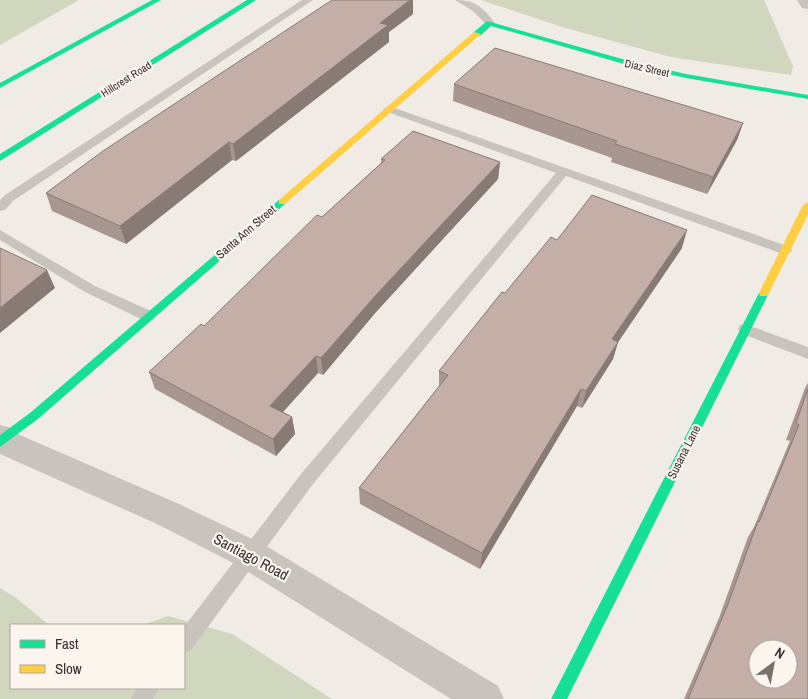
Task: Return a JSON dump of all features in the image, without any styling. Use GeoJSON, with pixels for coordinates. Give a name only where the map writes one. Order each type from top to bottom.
{"type":"FeatureCollection","features":[{"type":"Feature","properties":{"kind":"street"},"geometry":{"type":"LineString","coordinates":[[0,86],[157,0]]}},
{"type":"Feature","properties":{"kind":"street","name":"Hillcrest Road"},"geometry":{"type":"LineString","coordinates":[[0,158],[252,0]]}},
{"type":"Feature","properties":{"kind":"street"},"geometry":{"type":"LineString","coordinates":[[806,0],[808,4]]}},
{"type":"Feature","properties":{"kind":"street","name":"Diaz Street"},"geometry":{"type":"LineString","coordinates":[[490,23],[631,64],[686,76],[808,97]]}},
{"type":"Feature","properties":{"kind":"street","name":"Santa Ann Street"},"geometry":{"type":"LineString","coordinates":[[1,440],[490,23]]}},
{"type":"Feature","properties":{"kind":"street","name":"Susana Lane"},"geometry":{"type":"LineString","coordinates":[[559,699],[808,205]]}},
{"type":"Feature","properties":{"kind":"street","name":"Santiago Road"},"geometry":{"type":"LineString","coordinates":[[1,440],[168,514],[251,555],[485,699]]}},
{"type":"Feature","properties":{"kind":"lane"},"geometry":{"type":"LineString","coordinates":[[0,207],[9,198],[308,0]]}},
{"type":"Feature","properties":{"kind":"lane"},"geometry":{"type":"LineString","coordinates":[[460,0],[468,2],[479,10],[490,23]]}},
{"type":"Feature","properties":{"kind":"lane"},"geometry":{"type":"LineString","coordinates":[[389,109],[785,250]]}},
{"type":"Feature","properties":{"kind":"lane"},"geometry":{"type":"LineString","coordinates":[[185,642],[307,479],[564,171]]}},
{"type":"Feature","properties":{"kind":"lane"},"geometry":{"type":"LineString","coordinates":[[0,234],[34,257],[113,302],[148,316]]}},
{"type":"Feature","properties":{"kind":"lane"},"geometry":{"type":"LineString","coordinates":[[746,329],[808,353]]}},
{"type":"Feature","properties":{"kind":"lane"},"geometry":{"type":"LineString","coordinates":[[140,699],[148,689]]}},
{"type":"Feature","properties":{"kind":"green space"},"geometry":{"type":"Polygon","coordinates":[[[0,0],[79,0],[0,45],[0,0]]]}},
{"type":"Feature","properties":{"kind":"green space"},"geometry":{"type":"Polygon","coordinates":[[[481,0],[764,0],[793,66],[791,75],[671,57],[562,27],[481,0]]]}},
{"type":"Feature","properties":{"kind":"green space"},"geometry":{"type":"Polygon","coordinates":[[[0,588],[15,597],[48,624],[10,624],[10,689],[185,689],[185,624],[146,624],[168,616],[232,634],[332,699],[0,699],[0,588]]]}},
{"type":"Feature","properties":{"kind":"building"},"geometry":{"type":"Polygon","coordinates":[[[332,0],[410,0],[380,23],[388,25],[233,144],[229,142],[120,226],[46,193],[103,151],[332,0]]]}},
{"type":"Feature","properties":{"kind":"building"},"geometry":{"type":"Polygon","coordinates":[[[495,48],[743,123],[713,177],[615,144],[617,141],[454,84],[495,48]]]}},
{"type":"Feature","properties":{"kind":"building"},"geometry":{"type":"Polygon","coordinates":[[[413,131],[500,162],[376,295],[321,358],[316,356],[270,406],[292,417],[273,439],[149,372],[201,324],[204,326],[317,215],[322,217],[385,160],[381,159],[413,131]]]}},
{"type":"Feature","properties":{"kind":"building"},"geometry":{"type":"Polygon","coordinates":[[[592,195],[687,230],[612,339],[618,342],[586,391],[581,389],[482,553],[359,488],[448,375],[439,371],[502,292],[505,293],[551,237],[557,240],[592,195]]]}},
{"type":"Feature","properties":{"kind":"building"},"geometry":{"type":"Polygon","coordinates":[[[0,248],[47,270],[0,308],[0,248]]]}},
{"type":"Feature","properties":{"kind":"building"},"geometry":{"type":"Polygon","coordinates":[[[808,389],[808,699],[688,699],[728,604],[758,521],[799,425],[796,423],[808,389]]]}},
{"type":"Feature","properties":{"kind":"traffic: fast"},"geometry":{"type":"LineString","coordinates":[[0,86],[157,0]]}},
{"type":"Feature","properties":{"kind":"traffic: fast"},"geometry":{"type":"LineString","coordinates":[[0,158],[252,0]]}},
{"type":"Feature","properties":{"kind":"traffic: fast"},"geometry":{"type":"LineString","coordinates":[[477,34],[490,23],[631,64],[686,76],[808,97]]}},
{"type":"Feature","properties":{"kind":"traffic: fast"},"geometry":{"type":"LineString","coordinates":[[0,442],[34,416],[282,202]]}},
{"type":"Feature","properties":{"kind":"traffic: fast"},"geometry":{"type":"LineString","coordinates":[[559,699],[764,293]]}},
{"type":"Feature","properties":{"kind":"traffic: slow"},"geometry":{"type":"LineString","coordinates":[[282,202],[477,34]]}},
{"type":"Feature","properties":{"kind":"traffic: slow"},"geometry":{"type":"LineString","coordinates":[[764,293],[808,205]]}}]}
